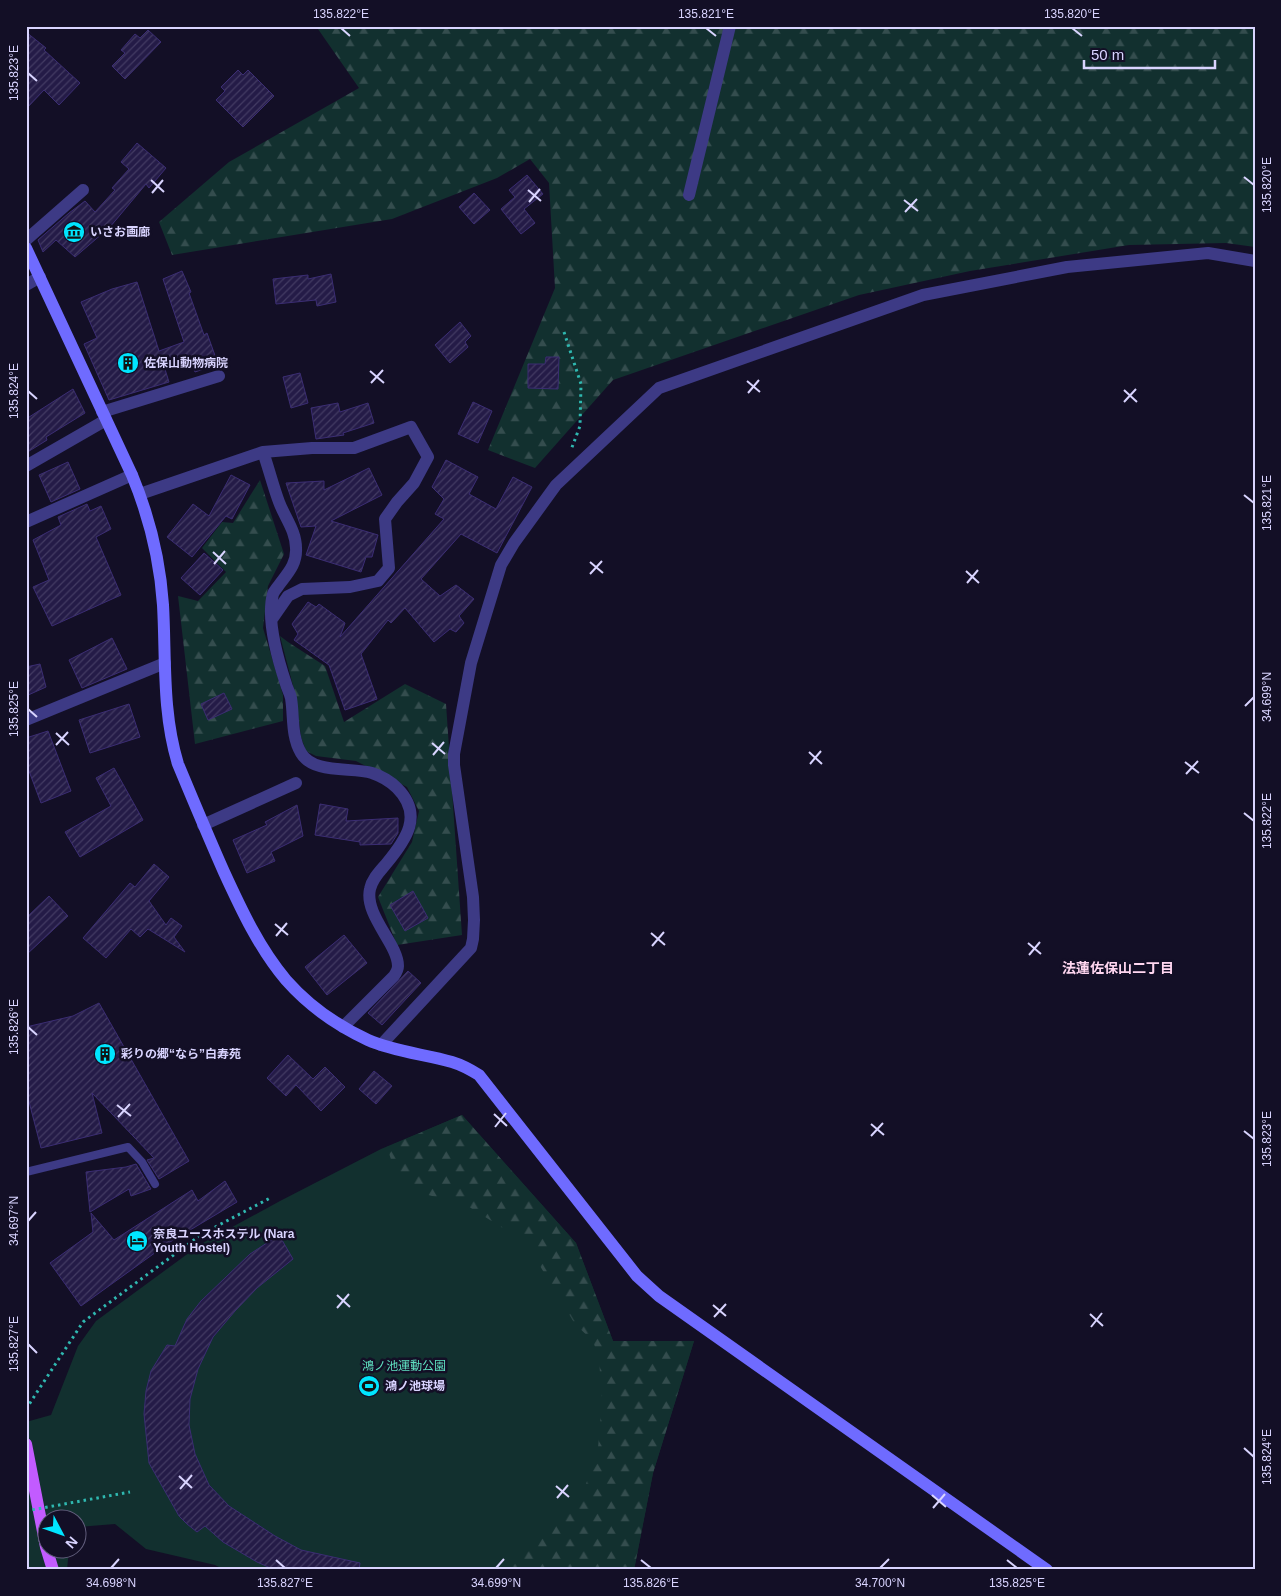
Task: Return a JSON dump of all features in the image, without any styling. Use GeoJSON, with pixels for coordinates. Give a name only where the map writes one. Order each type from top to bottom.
{"type":"FeatureCollection","features":[{"type":"Feature","properties":{"kind":"main road"},"geometry":{"type":"LineString","coordinates":[[26,1444],[46,1547],[53,1570]]}},
{"type":"Feature","properties":{"kind":"street"},"geometry":{"type":"LineString","coordinates":[[688,195],[730,26]]}},
{"type":"Feature","properties":{"kind":"street"},"geometry":{"type":"LineString","coordinates":[[26,240],[83,190]]}},
{"type":"Feature","properties":{"kind":"street"},"geometry":{"type":"LineString","coordinates":[[26,248],[140,494],[155,548],[163,602],[167,710],[172,744],[178,764],[203,825],[240,905],[258,940],[272,961],[300,994],[343,1027],[381,1045],[454,1062],[480,1075],[637,1276],[660,1296],[820,1411],[1047,1570]]}},
{"type":"Feature","properties":{"kind":"street"},"geometry":{"type":"LineString","coordinates":[[381,1045],[471,948],[473,939],[473,897],[454,754],[471,663],[501,565],[514,543],[556,485],[659,388],[923,295],[1067,268],[1208,253],[1255,261]]}},
{"type":"Feature","properties":{"kind":"street"},"geometry":{"type":"LineString","coordinates":[[26,285],[40,277]]}},
{"type":"Feature","properties":{"kind":"street"},"geometry":{"type":"LineString","coordinates":[[26,466],[104,416],[219,376]]}},
{"type":"Feature","properties":{"kind":"street"},"geometry":{"type":"LineString","coordinates":[[140,494],[263,452],[312,448],[354,448],[411,427],[428,457],[414,483],[397,502],[385,520],[389,568],[378,581],[350,587],[302,589],[288,596],[272,619]]}},
{"type":"Feature","properties":{"kind":"street"},"geometry":{"type":"LineString","coordinates":[[263,452],[280,502],[293,532],[296,548],[295,561],[274,593],[272,619],[275,640],[291,697],[294,736],[301,753],[312,763],[335,769],[371,773],[390,782],[406,798],[412,818],[405,838],[372,882],[369,891],[370,901],[377,920],[396,957],[397,970],[394,976],[343,1027]]}},
{"type":"Feature","properties":{"kind":"street"},"geometry":{"type":"LineString","coordinates":[[26,522],[132,475]]}},
{"type":"Feature","properties":{"kind":"street"},"geometry":{"type":"LineString","coordinates":[[26,720],[165,663]]}},
{"type":"Feature","properties":{"kind":"street"},"geometry":{"type":"LineString","coordinates":[[203,825],[296,783]]}},
{"type":"Feature","properties":{"kind":"lane"},"geometry":{"type":"LineString","coordinates":[[26,1172],[128,1147],[142,1162],[155,1184]]}},
{"type":"Feature","properties":{"kind":"path"},"geometry":{"type":"LineString","coordinates":[[564,332],[581,384],[580,426],[570,451]]}},
{"type":"Feature","properties":{"kind":"path"},"geometry":{"type":"LineString","coordinates":[[26,1408],[83,1322],[202,1234],[272,1197]]}},
{"type":"Feature","properties":{"kind":"path"},"geometry":{"type":"LineString","coordinates":[[26,1511],[130,1492]]}},
{"type":"Feature","properties":{"kind":"green space"},"geometry":{"type":"Polygon","coordinates":[[[310,26],[1255,26],[1255,247],[1226,243],[1129,245],[970,271],[859,295],[613,380],[535,468],[488,450],[555,288],[549,183],[530,159],[497,178],[392,219],[172,255],[159,222],[229,162],[359,88],[318,29],[310,26]]]}},
{"type":"Feature","properties":{"kind":"green space"},"geometry":{"type":"Polygon","coordinates":[[[260,480],[284,554],[268,586],[263,628],[283,695],[283,721],[195,744],[178,596],[198,601],[226,572],[202,548],[222,522],[233,523],[260,480]]]}},
{"type":"Feature","properties":{"kind":"green space"},"geometry":{"type":"Polygon","coordinates":[[[280,636],[325,666],[344,722],[405,684],[446,704],[462,935],[397,945],[378,897],[412,842],[419,811],[407,787],[356,761],[316,756],[306,751],[301,737],[296,697],[280,636]]]}},
{"type":"Feature","properties":{"kind":"green space","name":"鴻ノ池運動公園"},"geometry":{"type":"Polygon","coordinates":[[[462,1115],[576,1243],[613,1341],[694,1341],[653,1473],[634,1570],[225,1570],[215,1565],[146,1549],[115,1524],[88,1526],[88,1508],[38,1508],[38,1558],[68,1558],[67,1570],[26,1570],[26,1422],[51,1415],[78,1346],[96,1321],[201,1244],[381,1149],[462,1115]]]}},
{"type":"Feature","properties":{"kind":"green space"},"geometry":{"type":"Polygon","coordinates":[[[462,1115],[576,1243],[613,1341],[694,1341],[653,1473],[634,1570],[502,1570],[544,1533],[585,1487],[598,1448],[602,1401],[599,1359],[593,1341],[575,1324],[531,1251],[506,1230],[466,1205],[417,1192],[396,1175],[387,1147],[462,1115]]]}},
{"type":"Feature","properties":{"kind":"building"},"geometry":{"type":"Polygon","coordinates":[[[148,30],[161,42],[125,79],[112,66],[125,53],[121,50],[135,34],[140,38],[148,30]]]}},
{"type":"Feature","properties":{"kind":"building"},"geometry":{"type":"Polygon","coordinates":[[[26,32],[46,48],[44,50],[80,83],[59,105],[44,90],[26,109],[26,32]]]}},
{"type":"Feature","properties":{"kind":"building"},"geometry":{"type":"Polygon","coordinates":[[[238,70],[243,75],[248,70],[274,96],[243,127],[216,100],[225,91],[221,87],[238,70]]]}},
{"type":"Feature","properties":{"kind":"building"},"geometry":{"type":"Polygon","coordinates":[[[137,143],[166,168],[149,188],[146,184],[110,227],[75,257],[56,240],[43,252],[38,240],[69,213],[85,201],[95,212],[115,190],[112,188],[129,169],[121,162],[137,143]]]}},
{"type":"Feature","properties":{"kind":"building"},"geometry":{"type":"Polygon","coordinates":[[[527,175],[543,194],[524,209],[535,223],[521,234],[501,209],[515,197],[509,190],[527,175]]]}},
{"type":"Feature","properties":{"kind":"building"},"geometry":{"type":"Polygon","coordinates":[[[474,193],[490,210],[474,224],[459,207],[474,193]]]}},
{"type":"Feature","properties":{"kind":"building"},"geometry":{"type":"Polygon","coordinates":[[[182,271],[191,292],[189,293],[204,335],[207,333],[218,364],[195,372],[188,354],[163,363],[169,382],[109,400],[84,344],[97,338],[81,302],[112,289],[137,282],[159,351],[184,342],[163,279],[182,271]]]}},
{"type":"Feature","properties":{"kind":"building"},"geometry":{"type":"Polygon","coordinates":[[[331,274],[336,302],[317,306],[316,300],[276,304],[273,279],[308,275],[308,279],[331,274]]]}},
{"type":"Feature","properties":{"kind":"building"},"geometry":{"type":"Polygon","coordinates":[[[460,322],[471,336],[465,342],[468,347],[450,363],[435,345],[460,322]]]}},
{"type":"Feature","properties":{"kind":"building"},"geometry":{"type":"Polygon","coordinates":[[[546,357],[559,357],[558,389],[528,388],[528,364],[545,364],[546,357]]]}},
{"type":"Feature","properties":{"kind":"building"},"geometry":{"type":"Polygon","coordinates":[[[300,373],[308,403],[291,408],[283,377],[300,373]]]}},
{"type":"Feature","properties":{"kind":"building"},"geometry":{"type":"Polygon","coordinates":[[[73,389],[85,413],[46,437],[47,440],[26,453],[26,419],[73,389]]]}},
{"type":"Feature","properties":{"kind":"building"},"geometry":{"type":"Polygon","coordinates":[[[473,402],[492,411],[478,443],[458,434],[473,402]]]}},
{"type":"Feature","properties":{"kind":"building"},"geometry":{"type":"Polygon","coordinates":[[[338,403],[340,412],[368,403],[374,423],[343,433],[344,435],[316,439],[311,408],[338,403]]]}},
{"type":"Feature","properties":{"kind":"building"},"geometry":{"type":"Polygon","coordinates":[[[446,460],[478,477],[469,494],[496,509],[513,477],[532,487],[497,553],[461,534],[421,579],[440,596],[456,585],[474,599],[459,616],[464,623],[456,632],[450,629],[434,642],[405,608],[391,623],[388,620],[361,654],[377,699],[345,710],[329,665],[294,640],[298,634],[292,624],[308,602],[316,607],[319,604],[345,623],[340,637],[444,519],[435,514],[444,499],[432,487],[446,460]]]}},
{"type":"Feature","properties":{"kind":"building"},"geometry":{"type":"Polygon","coordinates":[[[68,462],[80,489],[51,502],[39,475],[68,462]]]}},
{"type":"Feature","properties":{"kind":"building"},"geometry":{"type":"Polygon","coordinates":[[[369,468],[382,495],[331,521],[378,535],[372,557],[366,557],[361,572],[306,555],[316,526],[301,527],[286,483],[324,481],[324,490],[369,468]]]}},
{"type":"Feature","properties":{"kind":"building"},"geometry":{"type":"Polygon","coordinates":[[[231,475],[250,485],[232,519],[226,516],[192,557],[167,537],[193,504],[209,516],[231,475]]]}},
{"type":"Feature","properties":{"kind":"building"},"geometry":{"type":"Polygon","coordinates":[[[87,504],[90,511],[101,506],[111,529],[96,537],[121,595],[52,626],[33,587],[49,580],[33,540],[61,525],[58,517],[87,504]]]}},
{"type":"Feature","properties":{"kind":"building"},"geometry":{"type":"Polygon","coordinates":[[[204,553],[223,570],[200,595],[181,578],[204,553]]]}},
{"type":"Feature","properties":{"kind":"building"},"geometry":{"type":"Polygon","coordinates":[[[112,638],[127,669],[82,688],[69,660],[112,638]]]}},
{"type":"Feature","properties":{"kind":"building"},"geometry":{"type":"Polygon","coordinates":[[[40,664],[46,687],[26,696],[26,667],[40,664]]]}},
{"type":"Feature","properties":{"kind":"building"},"geometry":{"type":"Polygon","coordinates":[[[224,693],[232,709],[208,720],[201,704],[224,693]]]}},
{"type":"Feature","properties":{"kind":"building"},"geometry":{"type":"Polygon","coordinates":[[[129,704],[140,737],[90,753],[79,720],[129,704]]]}},
{"type":"Feature","properties":{"kind":"building"},"geometry":{"type":"Polygon","coordinates":[[[48,731],[71,791],[41,803],[26,763],[26,738],[48,731]]]}},
{"type":"Feature","properties":{"kind":"building"},"geometry":{"type":"Polygon","coordinates":[[[114,768],[143,820],[80,857],[65,832],[111,806],[96,778],[114,768]]]}},
{"type":"Feature","properties":{"kind":"building"},"geometry":{"type":"Polygon","coordinates":[[[320,804],[348,809],[346,821],[398,818],[398,833],[391,844],[360,845],[360,842],[315,835],[320,804]]]}},
{"type":"Feature","properties":{"kind":"building"},"geometry":{"type":"Polygon","coordinates":[[[297,805],[303,836],[271,852],[275,861],[247,873],[233,840],[267,825],[265,822],[297,805]]]}},
{"type":"Feature","properties":{"kind":"building"},"geometry":{"type":"Polygon","coordinates":[[[154,864],[169,877],[149,901],[166,925],[171,918],[182,926],[174,937],[185,952],[148,929],[140,937],[131,929],[106,958],[83,938],[130,883],[135,887],[154,864]]]}},
{"type":"Feature","properties":{"kind":"building"},"geometry":{"type":"Polygon","coordinates":[[[413,891],[428,918],[405,931],[390,905],[413,891]]]}},
{"type":"Feature","properties":{"kind":"building"},"geometry":{"type":"Polygon","coordinates":[[[49,896],[68,916],[26,955],[26,918],[49,896]]]}},
{"type":"Feature","properties":{"kind":"building"},"geometry":{"type":"Polygon","coordinates":[[[344,935],[367,963],[327,995],[305,967],[344,935]]]}},
{"type":"Feature","properties":{"kind":"building"},"geometry":{"type":"Polygon","coordinates":[[[408,971],[421,983],[382,1025],[368,1013],[408,971]]]}},
{"type":"Feature","properties":{"kind":"building"},"geometry":{"type":"Polygon","coordinates":[[[99,1003],[189,1161],[159,1179],[147,1160],[154,1158],[92,1093],[102,1133],[41,1148],[26,1090],[26,1027],[73,1016],[99,1003]]]}},
{"type":"Feature","properties":{"kind":"building"},"geometry":{"type":"Polygon","coordinates":[[[288,1055],[313,1079],[325,1067],[345,1087],[321,1111],[296,1085],[286,1096],[267,1078],[288,1055]]]}},
{"type":"Feature","properties":{"kind":"building"},"geometry":{"type":"Polygon","coordinates":[[[374,1071],[392,1086],[376,1104],[359,1089],[374,1071]]]}},
{"type":"Feature","properties":{"kind":"building"},"geometry":{"type":"Polygon","coordinates":[[[136,1164],[151,1189],[131,1196],[129,1189],[90,1212],[86,1172],[136,1164]]]}},
{"type":"Feature","properties":{"kind":"building"},"geometry":{"type":"Polygon","coordinates":[[[225,1181],[237,1202],[170,1242],[81,1306],[50,1263],[93,1232],[91,1213],[114,1240],[192,1190],[198,1201],[225,1181]]]}},
{"type":"Feature","properties":{"kind":"building"},"geometry":{"type":"Polygon","coordinates":[[[279,1235],[293,1259],[257,1288],[235,1311],[213,1337],[198,1369],[190,1399],[189,1425],[195,1454],[209,1485],[229,1506],[275,1536],[301,1550],[360,1563],[359,1570],[275,1570],[223,1542],[205,1526],[197,1532],[179,1516],[149,1463],[144,1414],[146,1391],[151,1371],[167,1345],[175,1346],[187,1319],[201,1301],[250,1254],[279,1235]]]}},
{"type":"Feature","properties":{"kind":"place","name":"いさお画廊"},"geometry":{"type":"Point","coordinates":[74,232]}},
{"type":"Feature","properties":{"kind":"place","name":"佐保山動物病院"},"geometry":{"type":"Point","coordinates":[128,363]}},
{"type":"Feature","properties":{"kind":"place","name":"彩りの郷“なら”白寿苑"},"geometry":{"type":"Point","coordinates":[105,1054]}},
{"type":"Feature","properties":{"kind":"place","name":"奈良ユースホステル (Nara Youth Hostel)"},"geometry":{"type":"Point","coordinates":[137,1241]}},
{"type":"Feature","properties":{"kind":"place","name":"鴻ノ池球場"},"geometry":{"type":"Point","coordinates":[369,1386]}},
{"type":"Feature","properties":{"kind":"district","name":"法蓮佐保山二丁目"},"geometry":{"type":"Point","coordinates":[1118,968]}}]}
